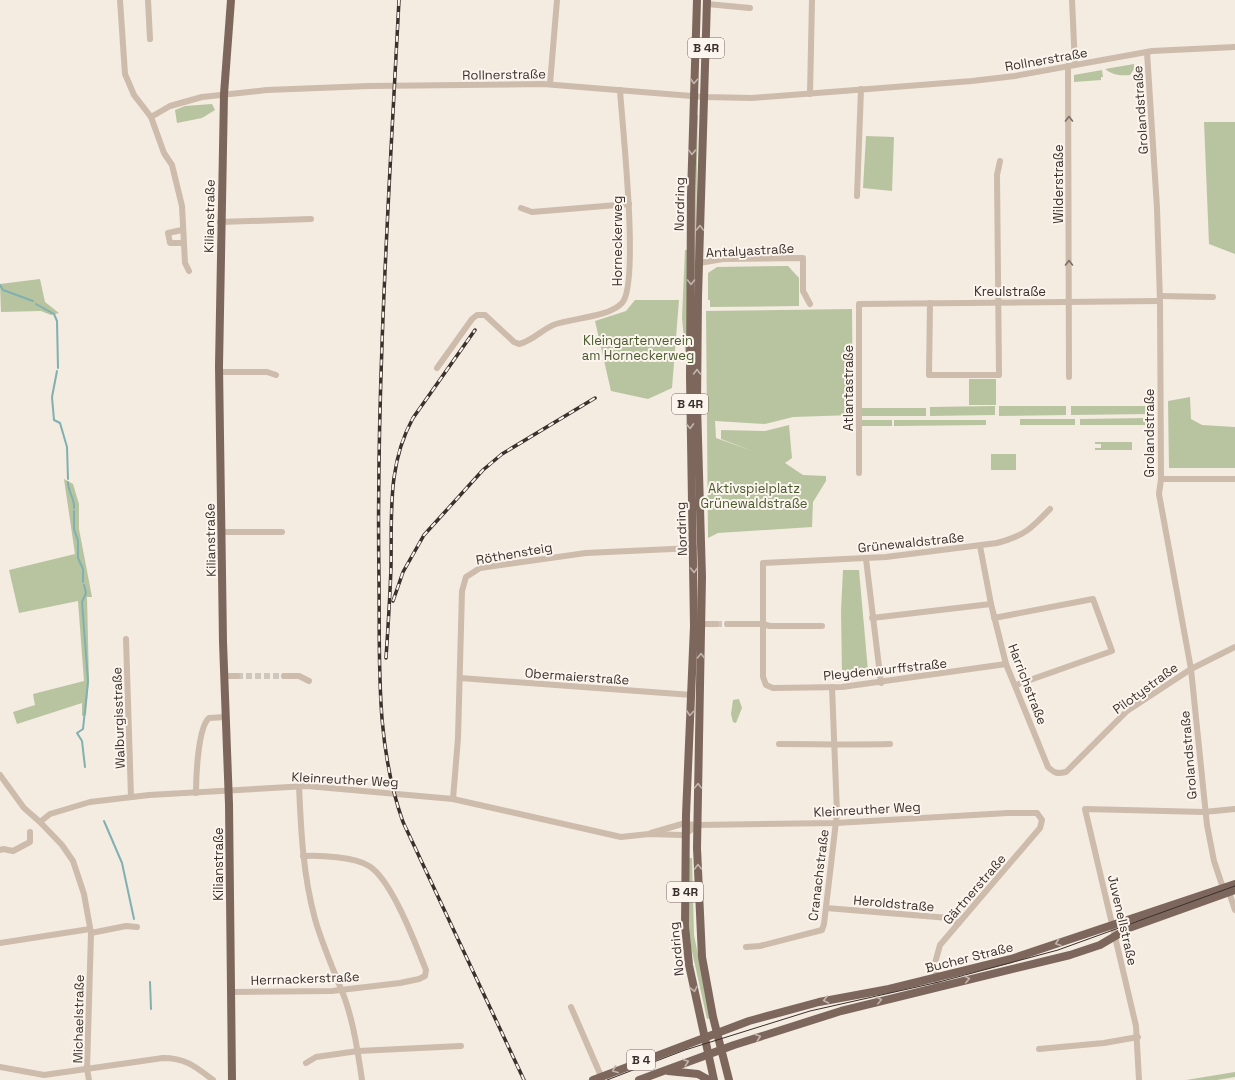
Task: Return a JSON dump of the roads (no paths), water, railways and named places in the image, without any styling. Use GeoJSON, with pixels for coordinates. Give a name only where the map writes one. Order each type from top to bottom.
{"type":"FeatureCollection","features":[{"type":"Feature","properties":{"kind":"main road","name":"Kilianstraße"},"geometry":{"type":"LineString","coordinates":[[231,0],[224,94],[220,222],[219,372],[224,676],[229,790],[232,1080]]}},
{"type":"Feature","properties":{"kind":"main road","name":"Nordring"},"geometry":{"type":"LineString","coordinates":[[697,0],[694,96],[690,406],[694,548],[694,626],[686,823],[686,941],[689,965],[708,1054]]}},
{"type":"Feature","properties":{"kind":"main road","name":"Nordring"},"geometry":{"type":"LineString","coordinates":[[707,2],[699,263],[697,404],[701,624],[697,825],[701,951],[721,1050]]}},
{"type":"Feature","properties":{"kind":"main road","name":"Bucher Straße"},"geometry":{"type":"LineString","coordinates":[[704,1037],[764,1016],[818,1002],[937,982],[1063,958],[1095,947],[1138,924],[1229,890],[1235,884]]}},
{"type":"Feature","properties":{"kind":"main road","name":"Bucher Straße"},"geometry":{"type":"LineString","coordinates":[[721,1050],[841,1011],[1016,958],[1113,924],[1229,890]]}},
{"type":"Feature","properties":{"kind":"main road","name":"B 4"},"geometry":{"type":"LineString","coordinates":[[592,1080],[704,1037]]}},
{"type":"Feature","properties":{"kind":"main road","name":"B 4"},"geometry":{"type":"LineString","coordinates":[[640,1080],[721,1050]]}},
{"type":"Feature","properties":{"kind":"main road","name":"B 4R"},"geometry":{"type":"LineString","coordinates":[[721,1050],[729,1080]]}},
{"type":"Feature","properties":{"kind":"main road","name":"B 4R"},"geometry":{"type":"LineString","coordinates":[[708,1054],[714,1080]]}},
{"type":"Feature","properties":{"kind":"main road"},"geometry":{"type":"LineString","coordinates":[[665,1070],[694,1073],[709,1080]]}},
{"type":"Feature","properties":{"kind":"street"},"geometry":{"type":"LineString","coordinates":[[120,0],[125,74],[134,95],[151,117],[164,153],[172,165],[182,206],[182,230],[185,263],[189,271]]}},
{"type":"Feature","properties":{"kind":"street"},"geometry":{"type":"LineString","coordinates":[[148,0],[150,39]]}},
{"type":"Feature","properties":{"kind":"street"},"geometry":{"type":"LineString","coordinates":[[550,84],[557,0]]}},
{"type":"Feature","properties":{"kind":"street"},"geometry":{"type":"LineString","coordinates":[[810,94],[812,0]]}},
{"type":"Feature","properties":{"kind":"street"},"geometry":{"type":"LineString","coordinates":[[1072,0],[1075,65]]}},
{"type":"Feature","properties":{"kind":"street"},"geometry":{"type":"LineString","coordinates":[[707,2],[750,8]]}},
{"type":"Feature","properties":{"kind":"street","name":"Rollnerstraße"},"geometry":{"type":"LineString","coordinates":[[151,117],[170,106],[190,99],[224,94],[369,86],[550,84],[704,97],[740,98],[810,94],[978,81],[1146,52],[1235,48]]}},
{"type":"Feature","properties":{"kind":"street","name":"Grolandstraße"},"geometry":{"type":"LineString","coordinates":[[1146,52],[1157,208],[1160,298],[1161,479],[1159,494],[1191,669],[1204,812],[1211,848],[1229,890],[1235,910]]}},
{"type":"Feature","properties":{"kind":"street","name":"Wilderstraße"},"geometry":{"type":"LineString","coordinates":[[1068,66],[1069,377]]}},
{"type":"Feature","properties":{"kind":"street"},"geometry":{"type":"LineString","coordinates":[[857,196],[861,89]]}},
{"type":"Feature","properties":{"kind":"street","name":"Horneckerweg"},"geometry":{"type":"LineString","coordinates":[[437,368],[477,315],[485,315],[514,342],[519,344],[555,324],[608,311],[618,307],[625,299],[628,290],[629,204],[620,90]]}},
{"type":"Feature","properties":{"kind":"street"},"geometry":{"type":"LineString","coordinates":[[930,303],[929,375],[999,375],[997,175],[1000,161]]}},
{"type":"Feature","properties":{"kind":"street"},"geometry":{"type":"LineString","coordinates":[[521,208],[532,212],[629,204]]}},
{"type":"Feature","properties":{"kind":"street"},"geometry":{"type":"LineString","coordinates":[[220,222],[311,219]]}},
{"type":"Feature","properties":{"kind":"street"},"geometry":{"type":"LineString","coordinates":[[182,230],[168,233],[170,243],[183,243]]}},
{"type":"Feature","properties":{"kind":"street","name":"Antalyastraße"},"geometry":{"type":"LineString","coordinates":[[699,263],[723,259],[803,258],[804,291],[810,304]]}},
{"type":"Feature","properties":{"kind":"street","name":"Kreulstraße"},"geometry":{"type":"LineString","coordinates":[[859,304],[1069,302],[1213,297]]}},
{"type":"Feature","properties":{"kind":"street","name":"Atlantastraße"},"geometry":{"type":"LineString","coordinates":[[859,304],[859,473]]}},
{"type":"Feature","properties":{"kind":"street"},"geometry":{"type":"LineString","coordinates":[[219,372],[267,372],[276,375]]}},
{"type":"Feature","properties":{"kind":"street"},"geometry":{"type":"LineString","coordinates":[[1161,479],[1235,479]]}},
{"type":"Feature","properties":{"kind":"street","name":"Grünewaldstraße"},"geometry":{"type":"LineString","coordinates":[[763,624],[763,563],[866,559],[980,546],[1014,538],[1024,533],[1032,528],[1050,509]]}},
{"type":"Feature","properties":{"kind":"street"},"geometry":{"type":"LineString","coordinates":[[222,532],[282,532]]}},
{"type":"Feature","properties":{"kind":"street","name":"Harrichstraße"},"geometry":{"type":"LineString","coordinates":[[980,546],[994,618],[1006,664],[1016,685],[1048,767],[1053,772],[1059,774]]}},
{"type":"Feature","properties":{"kind":"street","name":"Röthensteig"},"geometry":{"type":"LineString","coordinates":[[453,799],[455,787],[463,583],[466,577],[476,570],[586,552],[694,548]]}},
{"type":"Feature","properties":{"kind":"street"},"geometry":{"type":"LineString","coordinates":[[866,559],[881,682]]}},
{"type":"Feature","properties":{"kind":"street"},"geometry":{"type":"LineString","coordinates":[[994,618],[1094,599],[1112,651],[1016,685]]}},
{"type":"Feature","properties":{"kind":"street"},"geometry":{"type":"LineString","coordinates":[[872,618],[991,604]]}},
{"type":"Feature","properties":{"kind":"street"},"geometry":{"type":"LineString","coordinates":[[701,624],[716,624]]}},
{"type":"Feature","properties":{"kind":"street"},"geometry":{"type":"LineString","coordinates":[[727,624],[822,626]]}},
{"type":"Feature","properties":{"kind":"street","name":"Pleydenwurffstraße"},"geometry":{"type":"LineString","coordinates":[[763,624],[763,677],[766,685],[773,688],[832,687],[881,682],[1006,664]]}},
{"type":"Feature","properties":{"kind":"street","name":"Walburgisstraße"},"geometry":{"type":"LineString","coordinates":[[126,639],[131,797]]}},
{"type":"Feature","properties":{"kind":"street","name":"Pilotystraße"},"geometry":{"type":"LineString","coordinates":[[1059,774],[1066,772],[1127,711],[1191,669],[1235,647]]}},
{"type":"Feature","properties":{"kind":"street"},"geometry":{"type":"LineString","coordinates":[[224,676],[237,676]]}},
{"type":"Feature","properties":{"kind":"street"},"geometry":{"type":"LineString","coordinates":[[284,676],[299,676],[309,681]]}},
{"type":"Feature","properties":{"kind":"street","name":"Obermaierstraße"},"geometry":{"type":"LineString","coordinates":[[460,678],[692,695]]}},
{"type":"Feature","properties":{"kind":"street","name":"Cranachstraße"},"geometry":{"type":"LineString","coordinates":[[746,947],[760,946],[822,930],[836,823],[832,687]]}},
{"type":"Feature","properties":{"kind":"street"},"geometry":{"type":"LineString","coordinates":[[196,793],[197,765],[204,726],[209,718],[226,717]]}},
{"type":"Feature","properties":{"kind":"street"},"geometry":{"type":"LineString","coordinates":[[779,744],[890,744]]}},
{"type":"Feature","properties":{"kind":"street","name":"Michaelstraße"},"geometry":{"type":"LineString","coordinates":[[0,775],[24,808],[62,845],[73,862],[84,894],[90,931],[87,1069],[163,1058],[176,1058],[190,1063],[214,1080]]}},
{"type":"Feature","properties":{"kind":"street"},"geometry":{"type":"LineString","coordinates":[[299,786],[303,856],[316,920],[345,1000],[358,1051],[362,1080]]}},
{"type":"Feature","properties":{"kind":"street","name":"Kleinreuther Weg"},"geometry":{"type":"LineString","coordinates":[[40,822],[50,814],[90,802],[131,797],[299,786],[339,787],[453,799],[612,835],[631,837],[649,834],[686,823],[697,825],[836,823],[1008,812],[1037,813]]}},
{"type":"Feature","properties":{"kind":"street","name":"Juvenellstraße"},"geometry":{"type":"LineString","coordinates":[[1139,1080],[1138,1037],[1113,924],[1085,809],[1204,812]]}},
{"type":"Feature","properties":{"kind":"street"},"geometry":{"type":"LineString","coordinates":[[1204,812],[1235,809]]}},
{"type":"Feature","properties":{"kind":"street","name":"Gärtnerstraße"},"geometry":{"type":"LineString","coordinates":[[937,982],[935,963],[940,945],[1040,828],[1042,820],[1037,813]]}},
{"type":"Feature","properties":{"kind":"street"},"geometry":{"type":"LineString","coordinates":[[686,834],[697,825]]}},
{"type":"Feature","properties":{"kind":"street"},"geometry":{"type":"LineString","coordinates":[[0,850],[4,849],[13,851],[30,842],[30,832]]}},
{"type":"Feature","properties":{"kind":"street","name":"Kleinreuther Weg"},"geometry":{"type":"LineString","coordinates":[[649,834],[669,836],[686,834]]}},
{"type":"Feature","properties":{"kind":"street","name":"Herrnackerstraße"},"geometry":{"type":"LineString","coordinates":[[231,992],[341,990],[419,980],[425,976],[426,970],[398,906],[376,872],[370,867],[355,861],[303,856]]}},
{"type":"Feature","properties":{"kind":"street","name":"Heroldstraße"},"geometry":{"type":"LineString","coordinates":[[826,908],[949,918],[959,923]]}},
{"type":"Feature","properties":{"kind":"street"},"geometry":{"type":"LineString","coordinates":[[0,943],[126,926],[137,927]]}},
{"type":"Feature","properties":{"kind":"street"},"geometry":{"type":"LineString","coordinates":[[571,1007],[601,1076]]}},
{"type":"Feature","properties":{"kind":"street"},"geometry":{"type":"LineString","coordinates":[[1039,1049],[1104,1043],[1138,1037]]}},
{"type":"Feature","properties":{"kind":"street"},"geometry":{"type":"LineString","coordinates":[[306,1063],[316,1057],[358,1051],[461,1046]]}},
{"type":"Feature","properties":{"kind":"street"},"geometry":{"type":"LineString","coordinates":[[0,1067],[44,1075],[87,1069],[88,1080]]}},
{"type":"Feature","properties":{"kind":"waterway"},"geometry":{"type":"LineString","coordinates":[[0,285],[3,290],[33,301]]}},
{"type":"Feature","properties":{"kind":"waterway"},"geometry":{"type":"LineString","coordinates":[[36,304],[54,314],[57,321],[58,368]]}},
{"type":"Feature","properties":{"kind":"waterway"},"geometry":{"type":"LineString","coordinates":[[57,371],[52,397],[54,420],[60,423],[67,447],[68,479]]}},
{"type":"Feature","properties":{"kind":"waterway"},"geometry":{"type":"LineString","coordinates":[[68,482],[74,508]]}},
{"type":"Feature","properties":{"kind":"waterway"},"geometry":{"type":"LineString","coordinates":[[74,511],[74,529],[78,541],[78,558],[83,569],[83,582]]}},
{"type":"Feature","properties":{"kind":"waterway"},"geometry":{"type":"LineString","coordinates":[[84,585],[86,593],[82,602],[88,681],[83,729],[77,733],[82,741],[85,767]]}},
{"type":"Feature","properties":{"kind":"waterway"},"geometry":{"type":"LineString","coordinates":[[104,821],[122,863],[134,919]]}},
{"type":"Feature","properties":{"kind":"waterway"},"geometry":{"type":"LineString","coordinates":[[150,982],[151,1009]]}},
{"type":"Feature","properties":{"kind":"tunnel"},"geometry":{"type":"LineString","coordinates":[[716,624],[727,624]]}},
{"type":"Feature","properties":{"kind":"tunnel"},"geometry":{"type":"LineString","coordinates":[[237,676],[284,676]]}},
{"type":"Feature","properties":{"kind":"tram line"},"geometry":{"type":"LineString","coordinates":[[607,1080],[685,1050],[810,1011],[939,982],[1058,950],[1235,886]]}},
{"type":"Feature","properties":{"kind":"railway"},"geometry":{"type":"LineString","coordinates":[[399,0],[387,217],[379,435],[379,642],[383,733],[394,792],[403,822],[524,1080]]}},
{"type":"Feature","properties":{"kind":"railway"},"geometry":{"type":"LineString","coordinates":[[386,658],[391,578],[393,490],[399,454],[413,418],[475,330]]}},
{"type":"Feature","properties":{"kind":"railway"},"geometry":{"type":"LineString","coordinates":[[393,601],[403,572],[424,535],[483,470],[502,454],[595,398]]}},
{"type":"Feature","properties":{"kind":"park label","name":"Kleingartenverein am Horneckerweg"},"geometry":{"type":"Point","coordinates":[638,348]}},
{"type":"Feature","properties":{"kind":"park label","name":"Aktivspielplatz Grünewaldstraße"},"geometry":{"type":"Point","coordinates":[754,496]}}]}
